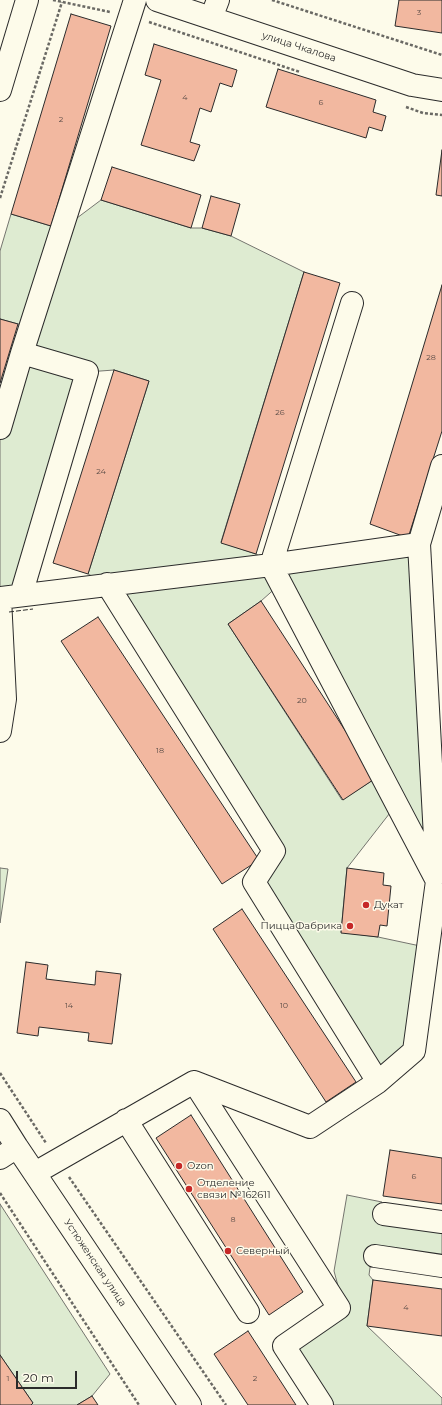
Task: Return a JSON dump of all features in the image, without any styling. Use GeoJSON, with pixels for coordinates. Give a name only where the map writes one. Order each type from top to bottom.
{"type":"FeatureCollection","features":[{"type":"Feature","properties":{"kind":"street"},"geometry":{"type":"LineString","coordinates":[[0,90],[27,0]]}},
{"type":"Feature","properties":{"kind":"street","name":"улица Чкалова"},"geometry":{"type":"LineString","coordinates":[[160,1],[214,9],[412,85],[442,90]]}},
{"type":"Feature","properties":{"kind":"street"},"geometry":{"type":"LineString","coordinates":[[0,428],[22,353],[132,8]]}},
{"type":"Feature","properties":{"kind":"street"},"geometry":{"type":"LineString","coordinates":[[352,303],[271,565],[437,881]]}},
{"type":"Feature","properties":{"kind":"street"},"geometry":{"type":"LineString","coordinates":[[0,731],[5,698],[7,597],[87,372],[22,353]]}},
{"type":"Feature","properties":{"kind":"street"},"geometry":{"type":"LineString","coordinates":[[194,1082],[310,1127],[378,1082],[414,1051],[437,881],[438,810],[419,544],[442,469]]}},
{"type":"Feature","properties":{"kind":"street"},"geometry":{"type":"LineString","coordinates":[[7,597],[271,565],[419,544]]}},
{"type":"Feature","properties":{"kind":"street"},"geometry":{"type":"LineString","coordinates":[[107,584],[274,851],[254,882],[378,1082]]}},
{"type":"Feature","properties":{"kind":"street"},"geometry":{"type":"LineString","coordinates":[[35,1173],[57,1159],[194,1082]]}},
{"type":"Feature","properties":{"kind":"street"},"geometry":{"type":"LineString","coordinates":[[194,1082],[339,1308],[284,1346],[322,1405]]}},
{"type":"Feature","properties":{"kind":"street","name":"Устюженская улица"},"geometry":{"type":"LineString","coordinates":[[0,1120],[9,1153],[35,1173],[190,1405]]}},
{"type":"Feature","properties":{"kind":"street"},"geometry":{"type":"LineString","coordinates":[[126,1120],[248,1312]]}},
{"type":"Feature","properties":{"kind":"street"},"geometry":{"type":"LineString","coordinates":[[384,1214],[442,1222]]}},
{"type":"Feature","properties":{"kind":"street"},"geometry":{"type":"LineString","coordinates":[[375,1256],[442,1266]]}},
{"type":"Feature","properties":{"kind":"path"},"geometry":{"type":"LineString","coordinates":[[53,0],[132,8],[302,73]]}},
{"type":"Feature","properties":{"kind":"path"},"geometry":{"type":"LineString","coordinates":[[272,0],[442,56]]}},
{"type":"Feature","properties":{"kind":"path"},"geometry":{"type":"LineString","coordinates":[[0,198],[62,2]]}},
{"type":"Feature","properties":{"kind":"path"},"geometry":{"type":"LineString","coordinates":[[400,105],[423,113],[442,115]]}},
{"type":"Feature","properties":{"kind":"path"},"geometry":{"type":"LineString","coordinates":[[0,1073],[57,1159],[226,1405]]}},
{"type":"Feature","properties":{"kind":"path"},"geometry":{"type":"LineString","coordinates":[[0,1193],[139,1405]]}},
{"type":"Feature","properties":{"kind":"green space"},"geometry":{"type":"Polygon","coordinates":[[[101,200],[191,228],[202,228],[231,236],[304,272],[221,542],[256,554],[269,562],[279,585],[261,601],[228,624],[342,800],[376,778],[393,809],[347,868],[341,932],[378,937],[425,947],[411,1049],[379,1077],[258,882],[278,851],[113,587],[88,574],[149,381],[114,370],[87,372],[21,595],[0,598],[0,428],[27,324],[18,324],[0,319],[0,251],[11,214],[51,226],[65,227],[101,200]]]}},
{"type":"Feature","properties":{"kind":"green space"},"geometry":{"type":"Polygon","coordinates":[[[415,548],[432,862],[276,568],[415,548]]]}},
{"type":"Feature","properties":{"kind":"green space"},"geometry":{"type":"Polygon","coordinates":[[[0,868],[8,869],[0,923],[0,868]]]}},
{"type":"Feature","properties":{"kind":"green space"},"geometry":{"type":"Polygon","coordinates":[[[347,1195],[382,1202],[379,1217],[442,1226],[442,1263],[372,1253],[369,1275],[373,1280],[367,1326],[442,1398],[442,1405],[325,1405],[289,1347],[344,1308],[334,1271],[347,1195]]]}},
{"type":"Feature","properties":{"kind":"green space"},"geometry":{"type":"Polygon","coordinates":[[[0,1204],[110,1374],[92,1396],[77,1405],[31,1405],[33,1403],[0,1355],[0,1204]]]}},
{"type":"Feature","properties":{"kind":"building"},"geometry":{"type":"Polygon","coordinates":[[[399,0],[442,0],[442,33],[395,26],[399,0]]]}},
{"type":"Feature","properties":{"kind":"building"},"geometry":{"type":"Polygon","coordinates":[[[71,14],[111,26],[51,226],[11,214],[71,14]]]}},
{"type":"Feature","properties":{"kind":"building"},"geometry":{"type":"Polygon","coordinates":[[[154,44],[237,70],[232,87],[220,83],[211,112],[200,108],[190,142],[200,145],[194,161],[141,145],[161,80],[145,75],[154,44]]]}},
{"type":"Feature","properties":{"kind":"building"},"geometry":{"type":"Polygon","coordinates":[[[278,69],[376,100],[373,112],[386,116],[382,131],[369,127],[366,138],[266,107],[278,69]]]}},
{"type":"Feature","properties":{"kind":"building"},"geometry":{"type":"Polygon","coordinates":[[[442,150],[442,196],[436,195],[442,150]]]}},
{"type":"Feature","properties":{"kind":"building"},"geometry":{"type":"Polygon","coordinates":[[[112,167],[201,195],[191,228],[101,200],[112,167]]]}},
{"type":"Feature","properties":{"kind":"building"},"geometry":{"type":"Polygon","coordinates":[[[211,196],[240,204],[231,236],[202,228],[211,196]]]}},
{"type":"Feature","properties":{"kind":"building"},"geometry":{"type":"Polygon","coordinates":[[[304,272],[340,283],[256,554],[221,543],[304,272]]]}},
{"type":"Feature","properties":{"kind":"building"},"geometry":{"type":"Polygon","coordinates":[[[442,285],[442,431],[408,538],[370,524],[442,285]]]}},
{"type":"Feature","properties":{"kind":"building"},"geometry":{"type":"Polygon","coordinates":[[[0,319],[18,324],[0,383],[0,319]]]}},
{"type":"Feature","properties":{"kind":"building"},"geometry":{"type":"Polygon","coordinates":[[[114,370],[149,381],[88,574],[53,563],[114,370]]]}},
{"type":"Feature","properties":{"kind":"building"},"geometry":{"type":"Polygon","coordinates":[[[261,601],[376,778],[343,800],[228,624],[261,601]]]}},
{"type":"Feature","properties":{"kind":"building"},"geometry":{"type":"Polygon","coordinates":[[[98,617],[259,860],[222,884],[61,641],[98,617]]]}},
{"type":"Feature","properties":{"kind":"building","name":"Дукат"},"geometry":{"type":"Polygon","coordinates":[[[347,868],[384,873],[383,885],[391,886],[387,926],[380,925],[378,937],[341,933],[347,868]]]}},
{"type":"Feature","properties":{"kind":"building"},"geometry":{"type":"Polygon","coordinates":[[[242,909],[356,1082],[326,1102],[213,929],[242,909]]]}},
{"type":"Feature","properties":{"kind":"building"},"geometry":{"type":"Polygon","coordinates":[[[26,962],[48,965],[46,979],[95,985],[96,971],[121,974],[112,1044],[88,1041],[89,1033],[39,1027],[38,1036],[17,1033],[26,962]]]}},
{"type":"Feature","properties":{"kind":"building"},"geometry":{"type":"Polygon","coordinates":[[[191,1115],[303,1292],[269,1315],[156,1138],[191,1115]]]}},
{"type":"Feature","properties":{"kind":"building"},"geometry":{"type":"Polygon","coordinates":[[[390,1150],[442,1158],[442,1204],[383,1196],[390,1150]]]}},
{"type":"Feature","properties":{"kind":"building"},"geometry":{"type":"Polygon","coordinates":[[[373,1280],[442,1289],[442,1336],[367,1326],[373,1280]]]}},
{"type":"Feature","properties":{"kind":"building"},"geometry":{"type":"Polygon","coordinates":[[[248,1331],[296,1405],[248,1405],[214,1354],[248,1331]]]}},
{"type":"Feature","properties":{"kind":"building"},"geometry":{"type":"Polygon","coordinates":[[[0,1355],[33,1403],[31,1405],[0,1405],[0,1355]]]}},
{"type":"Feature","properties":{"kind":"building"},"geometry":{"type":"Polygon","coordinates":[[[92,1396],[98,1405],[77,1405],[92,1396]]]}},
{"type":"Feature","properties":{"kind":"fence"},"geometry":{"type":"LineString","coordinates":[[9,612],[33,609]]}},
{"type":"Feature","properties":{"kind":"place","name":"Дукат"},"geometry":{"type":"Point","coordinates":[366,905]}},
{"type":"Feature","properties":{"kind":"place","name":"ПиццаФабрика"},"geometry":{"type":"Point","coordinates":[350,926]}},
{"type":"Feature","properties":{"kind":"place","name":"Ozon"},"geometry":{"type":"Point","coordinates":[179,1166]}},
{"type":"Feature","properties":{"kind":"place","name":"Отделение связи №162611"},"geometry":{"type":"Point","coordinates":[189,1189]}},
{"type":"Feature","properties":{"kind":"place","name":"Северный"},"geometry":{"type":"Point","coordinates":[228,1251]}}]}
